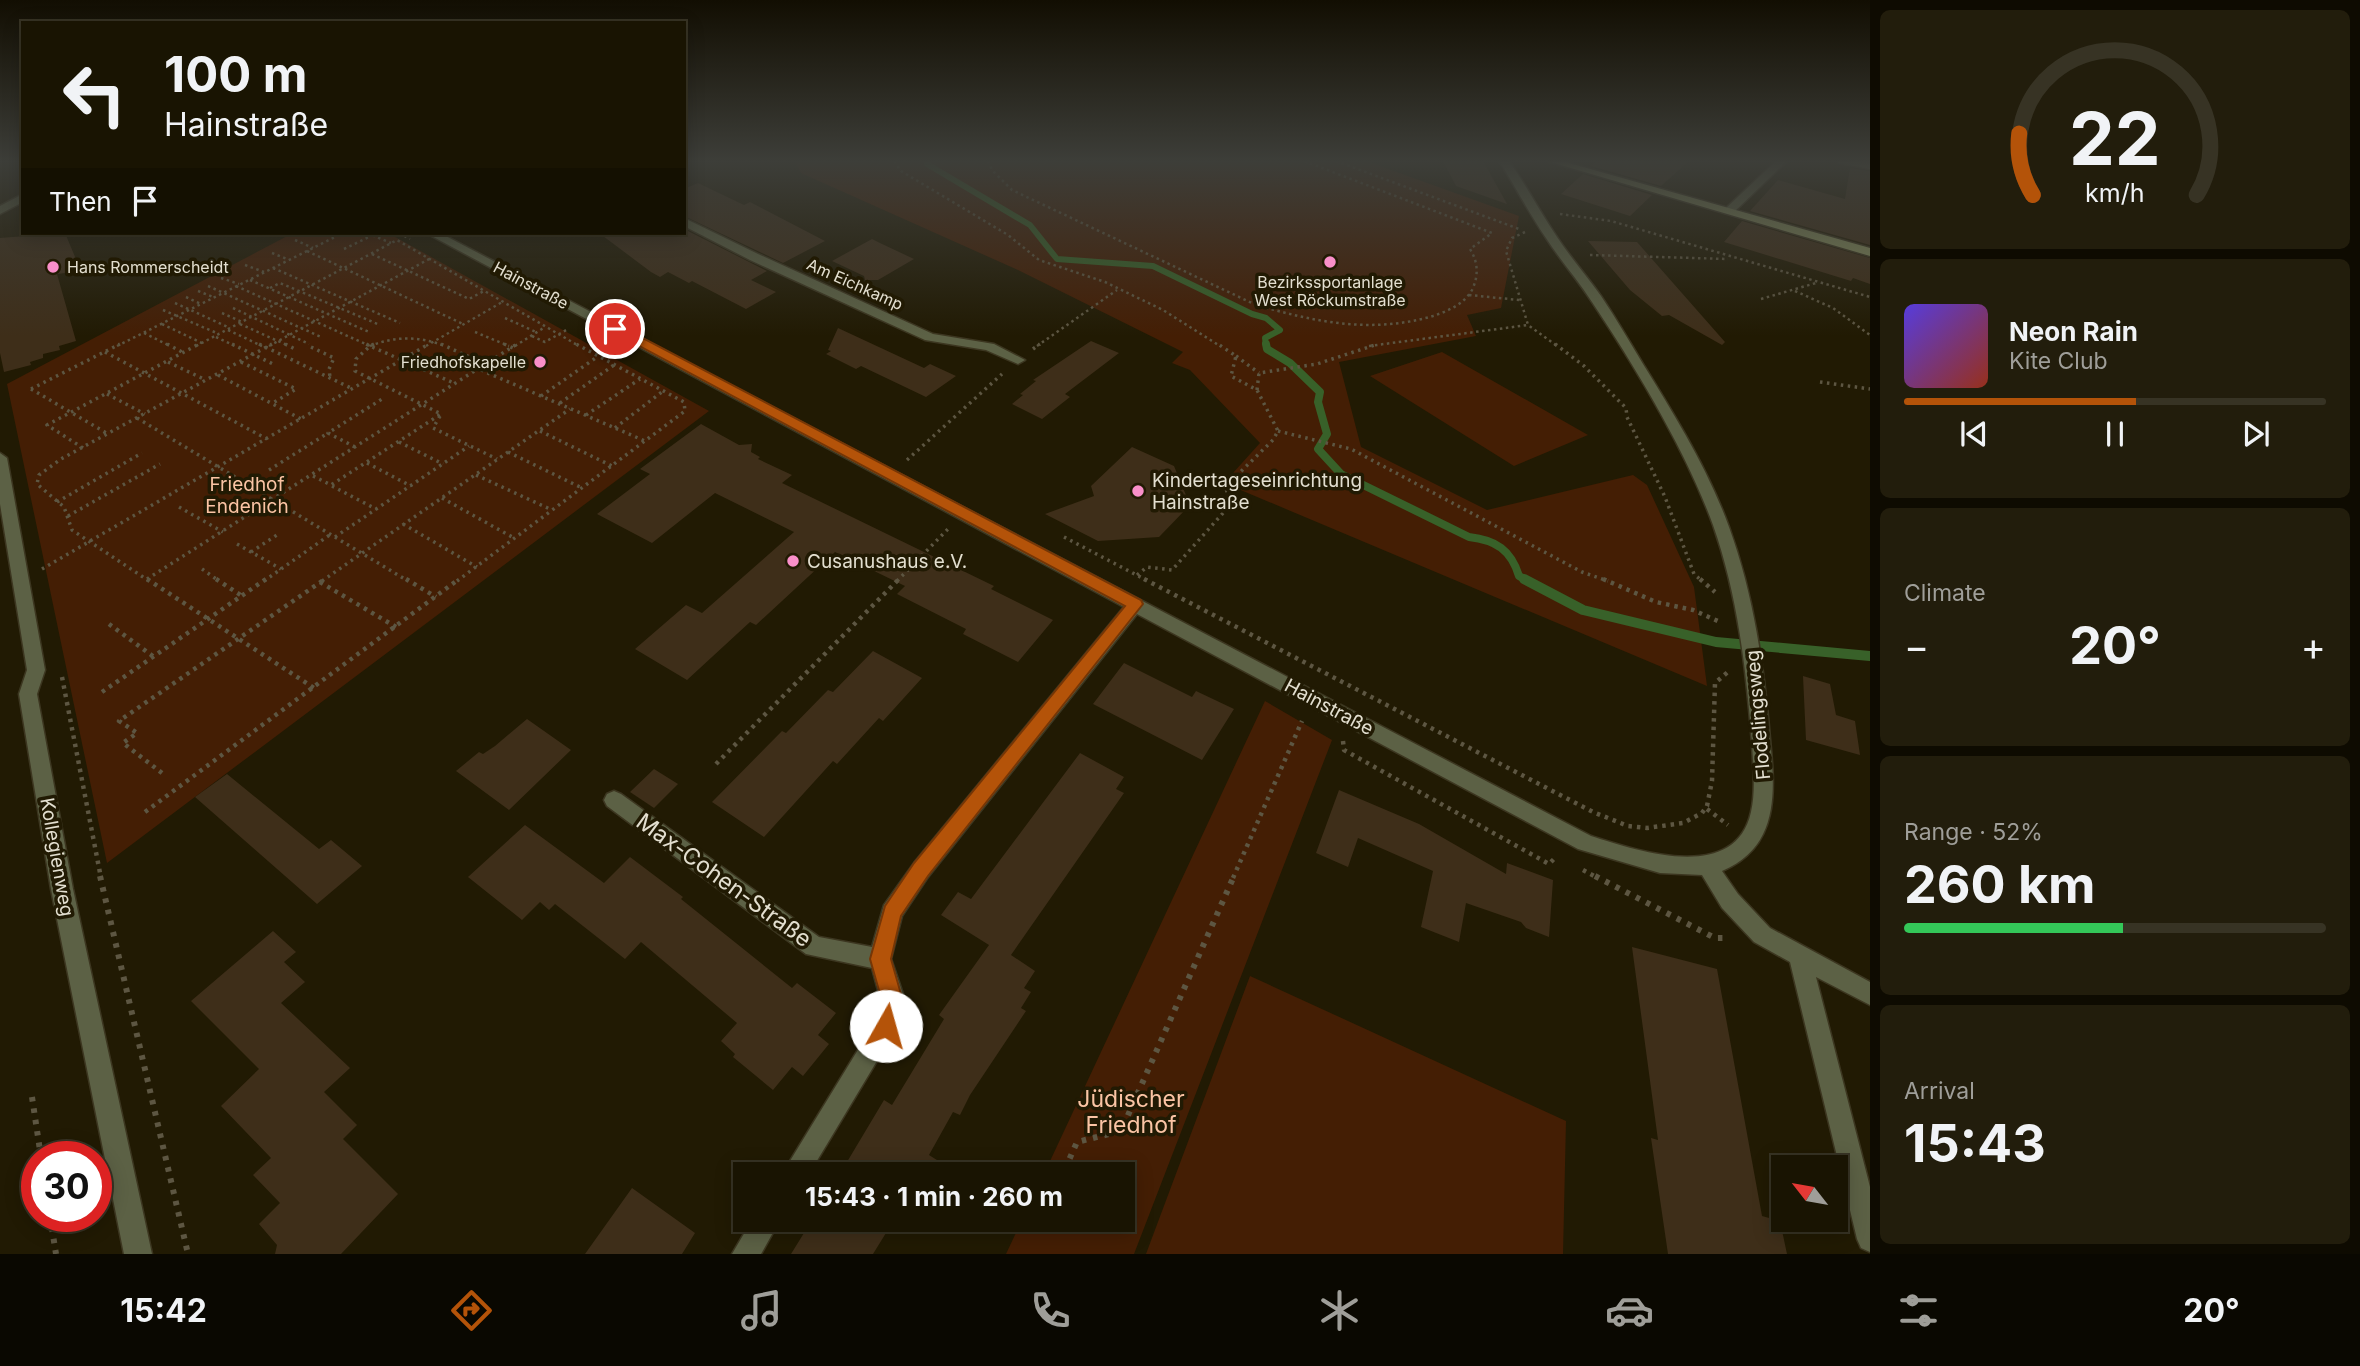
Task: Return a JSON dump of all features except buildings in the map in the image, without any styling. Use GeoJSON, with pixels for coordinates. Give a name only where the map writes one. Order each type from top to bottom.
{"type":"FeatureCollection","features":[{"type":"Feature","properties":{"kind":"street","name":"Flodelingsweg"},"geometry":{"type":"LineString","coordinates":[[1539,220],[1597,300],[1692,460],[1731,556],[1755,658],[1765,797],[1759,824],[1749,841],[1731,858],[1706,864]]}},
{"type":"Feature","properties":{"kind":"street"},"geometry":{"type":"LineString","coordinates":[[1758,220],[1870,252]]}},
{"type":"Feature","properties":{"kind":"street","name":"Am Eichkamp"},"geometry":{"type":"LineString","coordinates":[[686,222],[754,257],[930,337],[989,347],[1018,360]]}},
{"type":"Feature","properties":{"kind":"street","name":"Hainstraße"},"geometry":{"type":"LineString","coordinates":[[436,235],[1585,843],[1638,861],[1673,866],[1706,864]]}},
{"type":"Feature","properties":{"kind":"street","name":"Kollegienweg"},"geometry":{"type":"LineString","coordinates":[[0,458],[36,670],[28,694],[62,888],[138,1254]]}},
{"type":"Feature","properties":{"kind":"street"},"geometry":{"type":"LineString","coordinates":[[802,1162],[886,1026],[891,994],[880,959],[892,912],[921,870],[1127,600]]}},
{"type":"Feature","properties":{"kind":"street","name":"Max-Cohen-Straße"},"geometry":{"type":"LineString","coordinates":[[614,800],[814,947],[880,959]]}},
{"type":"Feature","properties":{"kind":"street"},"geometry":{"type":"LineString","coordinates":[[1706,864],[1730,901],[1762,935],[1870,995]]}},
{"type":"Feature","properties":{"kind":"street"},"geometry":{"type":"LineString","coordinates":[[1800,958],[1870,1238]]}},
{"type":"Feature","properties":{"kind":"street"},"geometry":{"type":"LineString","coordinates":[[746,1254],[760,1232]]}},
{"type":"Feature","properties":{"kind":"path"},"geometry":{"type":"LineString","coordinates":[[982,220],[1008,235],[1039,260],[1105,282],[1164,310],[1259,373],[1317,365],[1340,355],[1391,342],[1528,325]]}},
{"type":"Feature","properties":{"kind":"path"},"geometry":{"type":"LineString","coordinates":[[1075,220],[1254,304],[1293,316],[1367,327],[1401,323],[1451,309],[1469,295],[1478,273],[1476,257],[1471,249],[1492,233],[1457,220]]}},
{"type":"Feature","properties":{"kind":"path"},"geometry":{"type":"LineString","coordinates":[[1493,220],[1526,232]]}},
{"type":"Feature","properties":{"kind":"path"},"geometry":{"type":"LineString","coordinates":[[1605,220],[1870,297]]}},
{"type":"Feature","properties":{"kind":"path"},"geometry":{"type":"LineString","coordinates":[[1547,231],[1526,232],[1512,238],[1506,251],[1528,325],[1584,366],[1626,408],[1627,417],[1665,497],[1694,574],[1721,599]]}},
{"type":"Feature","properties":{"kind":"path"},"geometry":{"type":"LineString","coordinates":[[108,434],[31,388],[338,235]]}},
{"type":"Feature","properties":{"kind":"path"},"geometry":{"type":"LineString","coordinates":[[344,249],[373,235],[391,243]]}},
{"type":"Feature","properties":{"kind":"path"},"geometry":{"type":"LineString","coordinates":[[295,240],[313,248]]}},
{"type":"Feature","properties":{"kind":"path"},"geometry":{"type":"LineString","coordinates":[[83,448],[47,425],[397,240],[558,335],[684,402],[685,411],[145,812]]}},
{"type":"Feature","properties":{"kind":"path"},"geometry":{"type":"LineString","coordinates":[[307,251],[464,324]]}},
{"type":"Feature","properties":{"kind":"path"},"geometry":{"type":"LineString","coordinates":[[272,253],[288,260]]}},
{"type":"Feature","properties":{"kind":"path"},"geometry":{"type":"LineString","coordinates":[[371,254],[469,299],[485,291]]}},
{"type":"Feature","properties":{"kind":"path"},"geometry":{"type":"LineString","coordinates":[[1564,254],[1736,259]]}},
{"type":"Feature","properties":{"kind":"path"},"geometry":{"type":"LineString","coordinates":[[314,688],[72,530],[64,507],[37,484],[39,475],[45,468],[429,259]]}},
{"type":"Feature","properties":{"kind":"path"},"geometry":{"type":"LineString","coordinates":[[245,265],[264,272]]}},
{"type":"Feature","properties":{"kind":"path"},"geometry":{"type":"LineString","coordinates":[[272,268],[400,323]]}},
{"type":"Feature","properties":{"kind":"path"},"geometry":{"type":"LineString","coordinates":[[221,278],[456,384]]}},
{"type":"Feature","properties":{"kind":"path"},"geometry":{"type":"LineString","coordinates":[[249,280],[369,332]]}},
{"type":"Feature","properties":{"kind":"path"},"geometry":{"type":"LineString","coordinates":[[269,288],[280,283],[380,325]]}},
{"type":"Feature","properties":{"kind":"path"},"geometry":{"type":"LineString","coordinates":[[1762,299],[1817,283]]}},
{"type":"Feature","properties":{"kind":"path"},"geometry":{"type":"LineString","coordinates":[[44,583],[42,569],[532,285]]}},
{"type":"Feature","properties":{"kind":"path"},"geometry":{"type":"LineString","coordinates":[[208,286],[321,337]]}},
{"type":"Feature","properties":{"kind":"path"},"geometry":{"type":"LineString","coordinates":[[891,474],[1018,360],[1117,290]]}},
{"type":"Feature","properties":{"kind":"path"},"geometry":{"type":"LineString","coordinates":[[1795,291],[1833,308],[1870,335]]}},
{"type":"Feature","properties":{"kind":"path"},"geometry":{"type":"LineString","coordinates":[[198,292],[213,298]]}},
{"type":"Feature","properties":{"kind":"path"},"geometry":{"type":"LineString","coordinates":[[1469,295],[1519,300]]}},
{"type":"Feature","properties":{"kind":"path"},"geometry":{"type":"LineString","coordinates":[[186,297],[201,304]]}},
{"type":"Feature","properties":{"kind":"path"},"geometry":{"type":"LineString","coordinates":[[175,303],[353,389]]}},
{"type":"Feature","properties":{"kind":"path"},"geometry":{"type":"LineString","coordinates":[[233,307],[334,358],[329,369],[330,378]]}},
{"type":"Feature","properties":{"kind":"path"},"geometry":{"type":"LineString","coordinates":[[163,310],[273,364]]}},
{"type":"Feature","properties":{"kind":"path"},"geometry":{"type":"LineString","coordinates":[[222,313],[297,350]]}},
{"type":"Feature","properties":{"kind":"path"},"geometry":{"type":"LineString","coordinates":[[505,318],[545,342],[571,328]]}},
{"type":"Feature","properties":{"kind":"path"},"geometry":{"type":"LineString","coordinates":[[161,323],[203,343]]}},
{"type":"Feature","properties":{"kind":"path"},"geometry":{"type":"LineString","coordinates":[[147,579],[545,327]]}},
{"type":"Feature","properties":{"kind":"path"},"geometry":{"type":"LineString","coordinates":[[143,332],[184,353]]}},
{"type":"Feature","properties":{"kind":"path"},"geometry":{"type":"LineString","coordinates":[[475,332],[513,348]]}},
{"type":"Feature","properties":{"kind":"path"},"geometry":{"type":"LineString","coordinates":[[442,414],[369,380],[355,371],[356,359],[370,346],[383,340],[412,335],[487,365]]}},
{"type":"Feature","properties":{"kind":"path"},"geometry":{"type":"LineString","coordinates":[[104,352],[267,439]]}},
{"type":"Feature","properties":{"kind":"path"},"geometry":{"type":"LineString","coordinates":[[541,396],[598,356]]}},
{"type":"Feature","properties":{"kind":"path"},"geometry":{"type":"LineString","coordinates":[[1127,600],[1138,575],[1147,567],[1172,570],[1232,503],[1225,487],[1273,440],[1278,431],[1257,390],[1231,376],[1236,356]]}},
{"type":"Feature","properties":{"kind":"path"},"geometry":{"type":"LineString","coordinates":[[167,362],[206,380]]}},
{"type":"Feature","properties":{"kind":"path"},"geometry":{"type":"LineString","coordinates":[[240,362],[296,389],[272,403]]}},
{"type":"Feature","properties":{"kind":"path"},"geometry":{"type":"LineString","coordinates":[[559,404],[614,365]]}},
{"type":"Feature","properties":{"kind":"path"},"geometry":{"type":"LineString","coordinates":[[480,370],[645,441]]}},
{"type":"Feature","properties":{"kind":"path"},"geometry":{"type":"LineString","coordinates":[[1257,390],[1259,373]]}},
{"type":"Feature","properties":{"kind":"path"},"geometry":{"type":"LineString","coordinates":[[217,374],[301,419]]}},
{"type":"Feature","properties":{"kind":"path"},"geometry":{"type":"LineString","coordinates":[[586,415],[640,379]]}},
{"type":"Feature","properties":{"kind":"path"},"geometry":{"type":"LineString","coordinates":[[1820,382],[1870,389]]}},
{"type":"Feature","properties":{"kind":"path"},"geometry":{"type":"LineString","coordinates":[[615,428],[663,391]]}},
{"type":"Feature","properties":{"kind":"path"},"geometry":{"type":"LineString","coordinates":[[107,394],[145,414]]}},
{"type":"Feature","properties":{"kind":"path"},"geometry":{"type":"LineString","coordinates":[[269,470],[382,399]]}},
{"type":"Feature","properties":{"kind":"path"},"geometry":{"type":"LineString","coordinates":[[162,772],[123,743],[137,733],[119,721],[570,409]]}},
{"type":"Feature","properties":{"kind":"path"},"geometry":{"type":"LineString","coordinates":[[331,485],[442,414]]}},
{"type":"Feature","properties":{"kind":"path"},"geometry":{"type":"LineString","coordinates":[[442,414],[433,428],[498,459]]}},
{"type":"Feature","properties":{"kind":"path"},"geometry":{"type":"LineString","coordinates":[[137,418],[436,597]]}},
{"type":"Feature","properties":{"kind":"path"},"geometry":{"type":"LineString","coordinates":[[539,430],[612,466]]}},
{"type":"Feature","properties":{"kind":"path"},"geometry":{"type":"LineString","coordinates":[[1278,431],[1351,449],[1428,488],[1440,499],[1518,536],[1554,559],[1656,602],[1693,610],[1751,636]]}},
{"type":"Feature","properties":{"kind":"path"},"geometry":{"type":"LineString","coordinates":[[328,433],[356,447]]}},
{"type":"Feature","properties":{"kind":"path"},"geometry":{"type":"LineString","coordinates":[[398,442],[443,464]]}},
{"type":"Feature","properties":{"kind":"path"},"geometry":{"type":"LineString","coordinates":[[102,692],[281,569],[469,446]]}},
{"type":"Feature","properties":{"kind":"path"},"geometry":{"type":"LineString","coordinates":[[508,452],[582,488]]}},
{"type":"Feature","properties":{"kind":"path"},"geometry":{"type":"LineString","coordinates":[[57,502],[142,453]]}},
{"type":"Feature","properties":{"kind":"path"},"geometry":{"type":"LineString","coordinates":[[366,463],[411,486]]}},
{"type":"Feature","properties":{"kind":"path"},"geometry":{"type":"LineString","coordinates":[[68,516],[160,464]]}},
{"type":"Feature","properties":{"kind":"path"},"geometry":{"type":"LineString","coordinates":[[312,475],[376,509]]}},
{"type":"Feature","properties":{"kind":"path"},"geometry":{"type":"LineString","coordinates":[[475,475],[552,510]]}},
{"type":"Feature","properties":{"kind":"path"},"geometry":{"type":"LineString","coordinates":[[442,498],[515,538]]}},
{"type":"Feature","properties":{"kind":"path"},"geometry":{"type":"LineString","coordinates":[[179,507],[223,532]]}},
{"type":"Feature","properties":{"kind":"path"},"geometry":{"type":"LineString","coordinates":[[716,764],[964,513]]}},
{"type":"Feature","properties":{"kind":"path"},"geometry":{"type":"LineString","coordinates":[[403,524],[477,567]]}},
{"type":"Feature","properties":{"kind":"path"},"geometry":{"type":"LineString","coordinates":[[251,552],[280,533]]}},
{"type":"Feature","properties":{"kind":"path"},"geometry":{"type":"LineString","coordinates":[[1059,535],[1593,812],[1631,827],[1676,826],[1694,821],[1707,808],[1712,778],[1715,683],[1732,669],[1755,658]]}},
{"type":"Feature","properties":{"kind":"path"},"geometry":{"type":"LineString","coordinates":[[237,544],[281,569]]}},
{"type":"Feature","properties":{"kind":"path"},"geometry":{"type":"LineString","coordinates":[[202,569],[242,596]]}},
{"type":"Feature","properties":{"kind":"path"},"geometry":{"type":"LineString","coordinates":[[320,582],[396,627]]}},
{"type":"Feature","properties":{"kind":"path"},"geometry":{"type":"LineString","coordinates":[[109,624],[153,657]]}},
{"type":"Feature","properties":{"kind":"path"},"geometry":{"type":"LineString","coordinates":[[60,664],[98,867],[188,1254]]}},
{"type":"Feature","properties":{"kind":"path"},"geometry":{"type":"LineString","coordinates":[[1068,1162],[1077,1142],[1121,1131],[1313,698]]}},
{"type":"Feature","properties":{"kind":"path"},"geometry":{"type":"LineString","coordinates":[[32,1097],[39,1141]]}},
{"type":"Feature","properties":{"kind":"path"},"geometry":{"type":"LineString","coordinates":[[53,1232],[56,1254]]}},
{"type":"Feature","properties":{"kind":"green space"},"geometry":{"type":"Polygon","coordinates":[[[905,220],[1518,220],[1501,308],[1467,315],[1476,336],[1339,362],[1361,447],[1487,510],[1633,475],[1647,485],[1694,587],[1707,686],[1224,483],[1260,443],[1190,370],[1172,363],[1183,352],[1018,270],[905,220]]]}},
{"type":"Feature","properties":{"kind":"green space","name":"Friedhof Endenich"},"geometry":{"type":"Polygon","coordinates":[[[289,235],[392,235],[709,411],[107,863],[7,384],[289,235]]]}},
{"type":"Feature","properties":{"kind":"green space"},"geometry":{"type":"Polygon","coordinates":[[[1442,352],[1588,435],[1514,466],[1370,376],[1442,352]]]}},
{"type":"Feature","properties":{"kind":"green space","name":"Jüdischer Friedhof"},"geometry":{"type":"Polygon","coordinates":[[[1265,701],[1332,740],[1134,1254],[1006,1254],[1016,1232],[1135,1232],[1135,1162],[1050,1162],[1265,701]]]}},
{"type":"Feature","properties":{"kind":"green space"},"geometry":{"type":"Polygon","coordinates":[[[1250,976],[1566,1121],[1563,1254],[1146,1254],[1250,976]]]}},
{"type":"Feature","properties":{"kind":"waterway"},"geometry":{"type":"LineString","coordinates":[[1021,220],[1030,225],[1057,259],[1153,266],[1252,314],[1266,318],[1280,330],[1265,338],[1266,346]]}},
{"type":"Feature","properties":{"kind":"waterway"},"geometry":{"type":"LineString","coordinates":[[1266,344],[1267,349],[1290,363],[1320,392],[1318,402],[1327,434],[1318,449],[1341,474],[1469,537],[1495,544],[1512,559],[1519,576],[1528,581]]}},
{"type":"Feature","properties":{"kind":"waterway"},"geometry":{"type":"LineString","coordinates":[[1524,579],[1583,610],[1716,642],[1870,656]]}},
{"type":"Feature","properties":{"kind":"place","name":"Bezirkssportanlage West Röckumstraße"},"geometry":{"type":"Point","coordinates":[1330,262]}},
{"type":"Feature","properties":{"kind":"place","name":"Hans Rommerscheidt"},"geometry":{"type":"Point","coordinates":[53,267]}},
{"type":"Feature","properties":{"kind":"place","name":"Friedhofskapelle"},"geometry":{"type":"Point","coordinates":[540,362]}},
{"type":"Feature","properties":{"kind":"place","name":"Kindertageseinrichtung Hainstraße"},"geometry":{"type":"Point","coordinates":[1138,491]}},
{"type":"Feature","properties":{"kind":"place","name":"Cusanushaus e.V."},"geometry":{"type":"Point","coordinates":[793,561]}},
{"type":"Feature","properties":{"kind":"route"},"geometry":{"type":"LineString","coordinates":[[615,329],[1136,604],[921,870],[892,912],[880,959],[891,994],[886,1026]]}}]}
